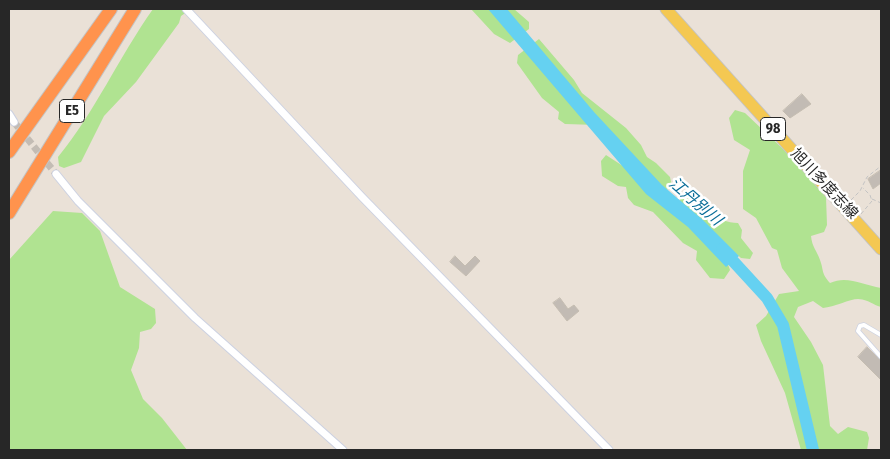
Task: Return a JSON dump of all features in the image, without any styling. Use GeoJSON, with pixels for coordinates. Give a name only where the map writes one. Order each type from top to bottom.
{"type":"FeatureCollection","features":[{"type":"Feature","properties":{"kind":"highway","name":"E5"},"geometry":{"type":"LineString","coordinates":[[9,152],[111,9]]}},
{"type":"Feature","properties":{"kind":"highway","name":"E5"},"geometry":{"type":"LineString","coordinates":[[9,213],[135,9]]}},
{"type":"Feature","properties":{"kind":"main road","name":"旭川多度志線"},"geometry":{"type":"LineString","coordinates":[[666,9],[845,205],[881,249]]}},
{"type":"Feature","properties":{"kind":"street"},"geometry":{"type":"LineString","coordinates":[[186,9],[355,190],[609,450]]}},
{"type":"Feature","properties":{"kind":"street"},"geometry":{"type":"LineString","coordinates":[[9,114],[14,122]]}},
{"type":"Feature","properties":{"kind":"street"},"geometry":{"type":"LineString","coordinates":[[56,174],[78,201],[195,318],[343,450]]}},
{"type":"Feature","properties":{"kind":"lane"},"geometry":{"type":"LineString","coordinates":[[881,335],[864,325],[860,326],[858,331],[881,357]]}},
{"type":"Feature","properties":{"kind":"path"},"geometry":{"type":"LineString","coordinates":[[845,205],[862,188],[867,177],[881,166]]}},
{"type":"Feature","properties":{"kind":"path"},"geometry":{"type":"LineString","coordinates":[[856,219],[868,208],[871,199],[870,195],[862,188]]}},
{"type":"Feature","properties":{"kind":"path"},"geometry":{"type":"LineString","coordinates":[[871,199],[881,203]]}},
{"type":"Feature","properties":{"kind":"green space"},"geometry":{"type":"Polygon","coordinates":[[[153,9],[191,9],[181,16],[179,23],[136,82],[104,116],[81,162],[64,168],[59,166],[58,157],[84,122],[153,9]]]}},
{"type":"Feature","properties":{"kind":"green space"},"geometry":{"type":"Polygon","coordinates":[[[471,9],[514,9],[529,22],[529,29],[510,43],[494,34],[471,9]]]}},
{"type":"Feature","properties":{"kind":"green space"},"geometry":{"type":"Polygon","coordinates":[[[539,39],[574,80],[582,93],[626,128],[641,145],[647,157],[670,177],[672,186],[664,192],[597,125],[565,124],[558,119],[559,112],[542,98],[517,63],[518,55],[539,39]]]}},
{"type":"Feature","properties":{"kind":"green space"},"geometry":{"type":"Polygon","coordinates":[[[735,110],[745,113],[783,149],[826,197],[827,225],[824,232],[811,236],[827,280],[830,283],[849,280],[881,288],[881,307],[866,300],[858,299],[823,308],[813,301],[798,307],[794,317],[811,342],[823,365],[830,426],[838,434],[848,427],[867,432],[869,438],[867,450],[801,450],[785,393],[761,341],[756,325],[766,316],[779,294],[799,291],[782,268],[777,250],[772,248],[756,218],[743,209],[743,171],[750,150],[734,140],[729,118],[735,110]]]}},
{"type":"Feature","properties":{"kind":"green space"},"geometry":{"type":"Polygon","coordinates":[[[606,155],[626,168],[726,259],[730,270],[724,279],[710,278],[696,260],[697,251],[683,243],[653,212],[634,205],[628,198],[626,187],[618,186],[602,176],[601,161],[606,155]]]}},
{"type":"Feature","properties":{"kind":"green space"},"geometry":{"type":"Polygon","coordinates":[[[682,195],[716,217],[738,223],[742,230],[741,238],[753,253],[750,259],[741,258],[679,203],[682,195]]]}},
{"type":"Feature","properties":{"kind":"green space"},"geometry":{"type":"Polygon","coordinates":[[[53,211],[82,213],[100,231],[120,287],[155,309],[156,323],[151,329],[140,332],[139,348],[131,370],[143,399],[162,418],[187,450],[9,450],[9,260],[53,211]]]}},
{"type":"Feature","properties":{"kind":"water"},"geometry":{"type":"Polygon","coordinates":[[[488,9],[507,9],[594,112],[662,185],[703,220],[739,256],[726,267],[688,227],[646,194],[488,9]]]}},
{"type":"Feature","properties":{"kind":"building"},"geometry":{"type":"Polygon","coordinates":[[[802,94],[811,104],[790,118],[783,111],[802,94]]]}},
{"type":"Feature","properties":{"kind":"building"},"geometry":{"type":"Polygon","coordinates":[[[881,170],[881,183],[873,189],[868,179],[881,170]]]}},
{"type":"Feature","properties":{"kind":"building"},"geometry":{"type":"Polygon","coordinates":[[[455,256],[465,266],[475,256],[480,261],[466,276],[450,262],[455,256]]]}},
{"type":"Feature","properties":{"kind":"building"},"geometry":{"type":"Polygon","coordinates":[[[560,298],[568,309],[574,305],[579,311],[567,321],[553,303],[560,298]]]}},
{"type":"Feature","properties":{"kind":"building"},"geometry":{"type":"Polygon","coordinates":[[[867,347],[881,361],[881,380],[858,357],[867,347]]]}},
{"type":"Feature","properties":{"kind":"waterway","name":"江丹別川"},"geometry":{"type":"LineString","coordinates":[[722,249],[767,298],[783,325],[813,450]]}},
{"type":"Feature","properties":{"kind":"tunnel"},"geometry":{"type":"LineString","coordinates":[[14,122],[56,174]]}}]}
